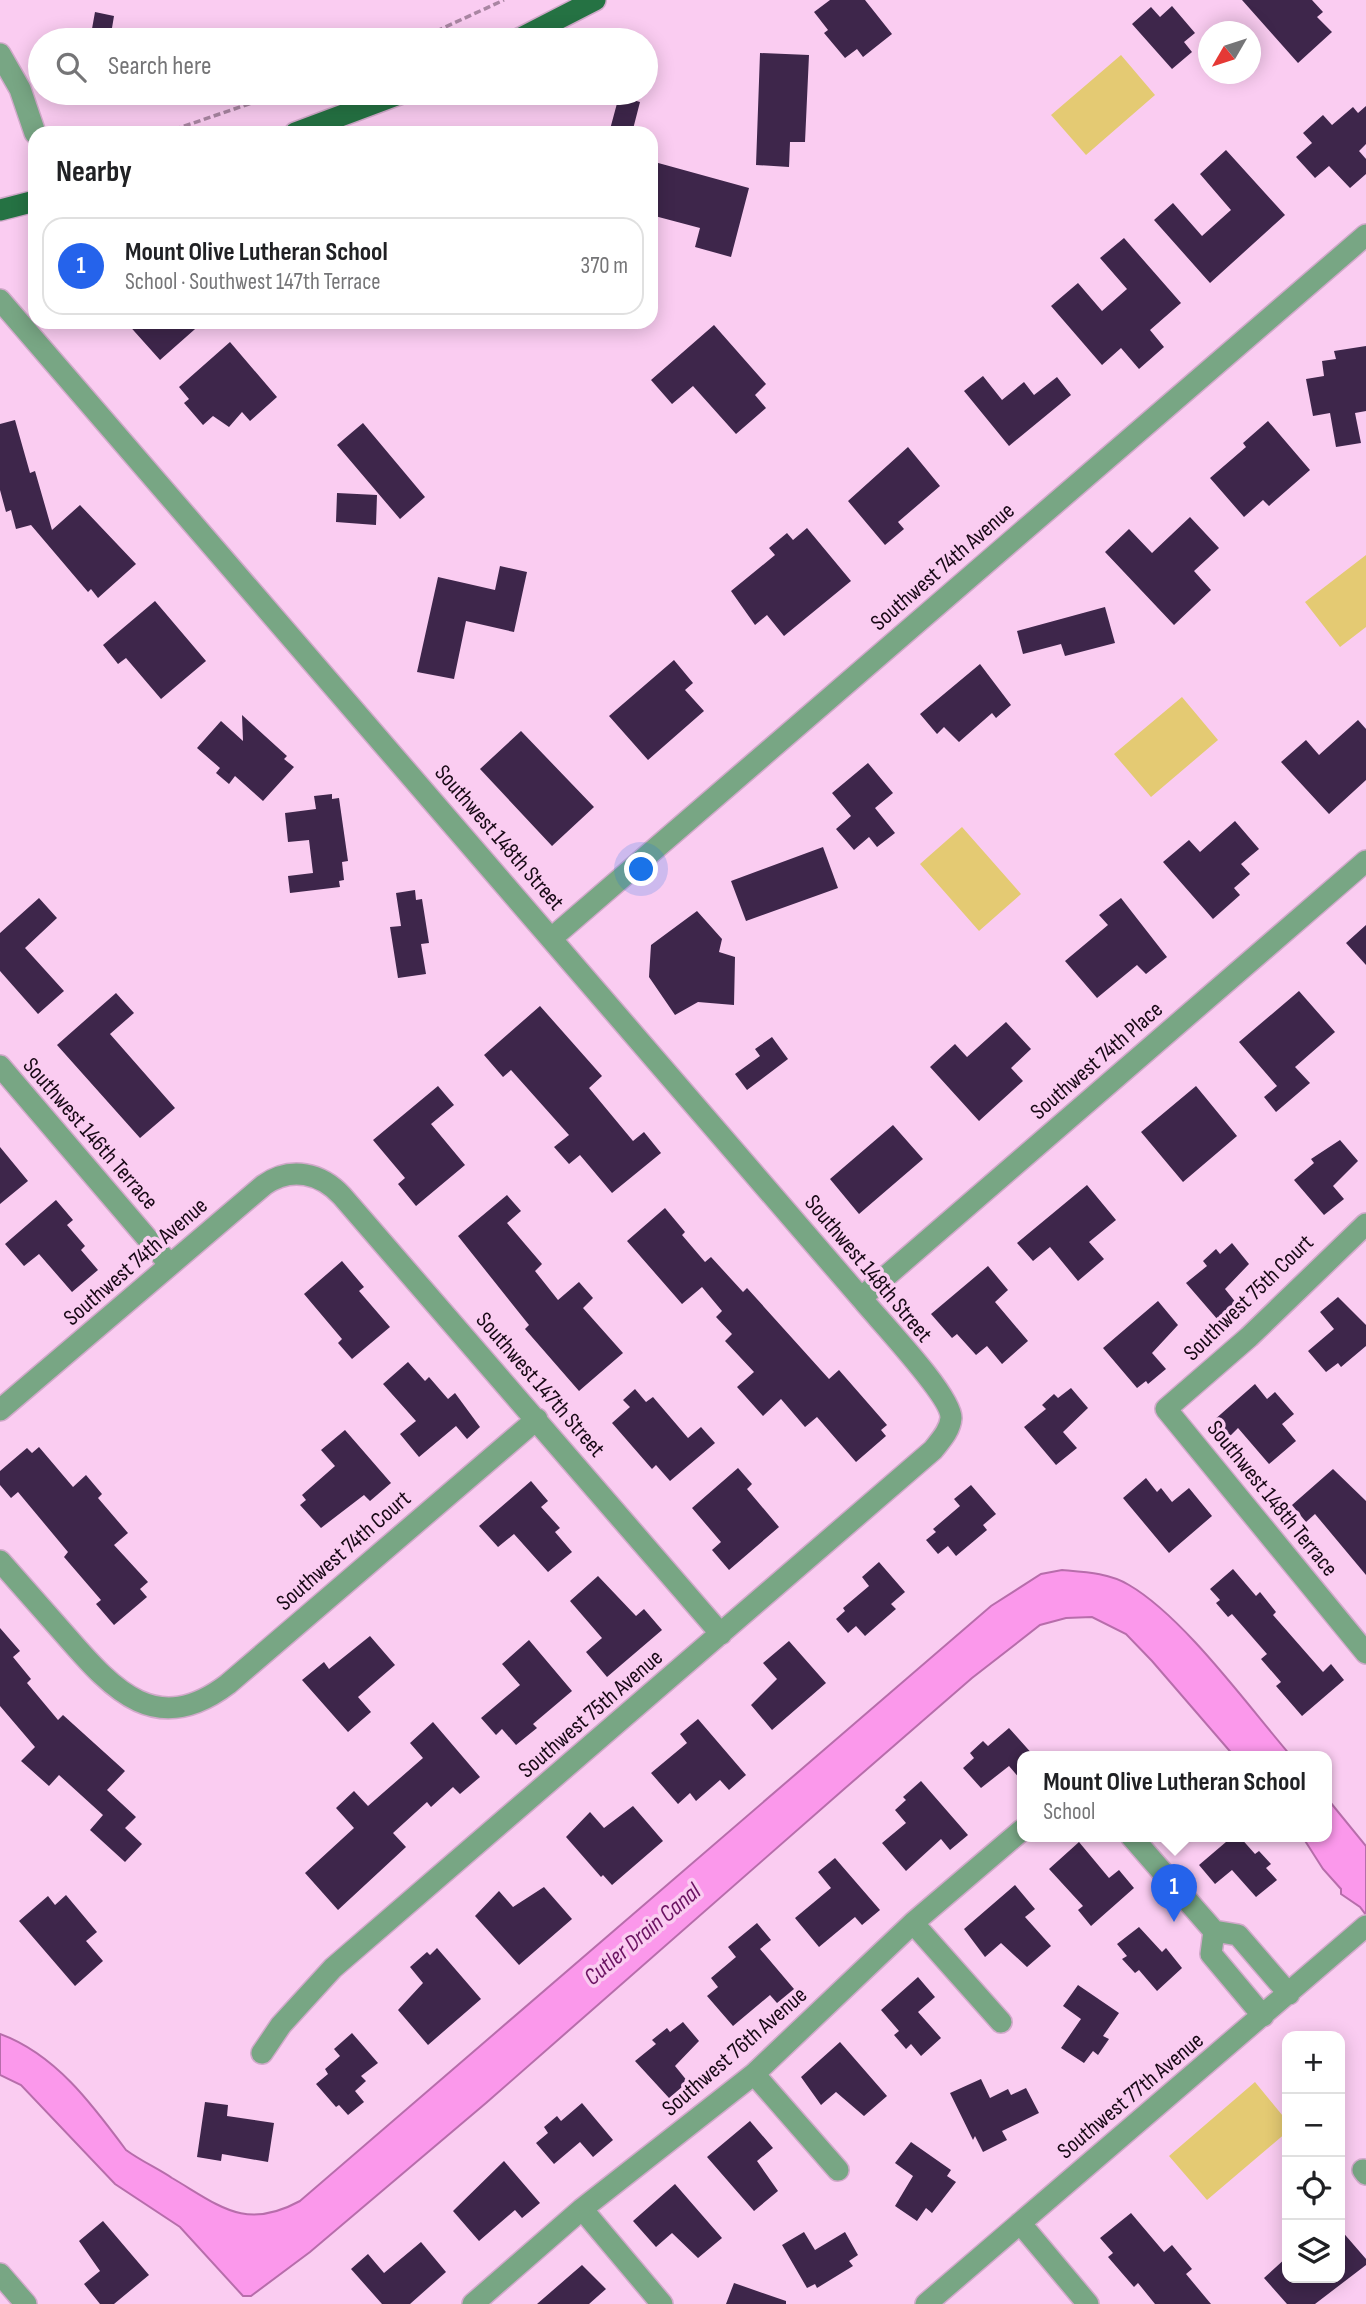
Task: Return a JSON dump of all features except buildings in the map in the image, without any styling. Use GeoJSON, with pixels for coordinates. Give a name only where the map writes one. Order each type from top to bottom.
{"type":"FeatureCollection","features":[{"type":"Feature","properties":{"kind":"main road"},"geometry":{"type":"LineString","coordinates":[[540,28],[595,0]]}},
{"type":"Feature","properties":{"kind":"main road"},"geometry":{"type":"LineString","coordinates":[[314,126],[370,105]]}},
{"type":"Feature","properties":{"kind":"main road"},"geometry":{"type":"LineString","coordinates":[[0,210],[28,203]]}},
{"type":"Feature","properties":{"kind":"street"},"geometry":{"type":"LineString","coordinates":[[0,54],[20,89],[33,126]]}},
{"type":"Feature","properties":{"kind":"street","name":"Southwest 74th Avenue"},"geometry":{"type":"LineString","coordinates":[[553,937],[1366,235]]}},
{"type":"Feature","properties":{"kind":"street","name":"Southwest 148th Street"},"geometry":{"type":"LineString","coordinates":[[0,300],[553,937],[861,1298],[942,1395],[951,1415]]}},
{"type":"Feature","properties":{"kind":"street","name":"Southwest 74th Place"},"geometry":{"type":"LineString","coordinates":[[861,1298],[1366,861]]}},
{"type":"Feature","properties":{"kind":"street","name":"Southwest 146th Terrace"},"geometry":{"type":"LineString","coordinates":[[0,1066],[170,1265]]}},
{"type":"Feature","properties":{"kind":"street","name":"Southwest 74th Avenue"},"geometry":{"type":"LineString","coordinates":[[0,1410],[270,1181],[290,1174],[314,1176]]}},
{"type":"Feature","properties":{"kind":"street","name":"Southwest 147th Street"},"geometry":{"type":"LineString","coordinates":[[314,1176],[338,1191],[721,1634]]}},
{"type":"Feature","properties":{"kind":"street","name":"Southwest 75th Court"},"geometry":{"type":"LineString","coordinates":[[1166,1409],[1249,1337],[1366,1224]]}},
{"type":"Feature","properties":{"kind":"street","name":"Southwest 148th Terrace"},"geometry":{"type":"LineString","coordinates":[[1166,1409],[1366,1653]]}},
{"type":"Feature","properties":{"kind":"street","name":"Southwest 75th Avenue"},"geometry":{"type":"LineString","coordinates":[[262,2053],[281,2025],[333,1968],[933,1450],[948,1428],[951,1415]]}},
{"type":"Feature","properties":{"kind":"street","name":"Southwest 74th Court"},"geometry":{"type":"LineString","coordinates":[[0,1561],[108,1684],[145,1704],[177,1707],[203,1700],[228,1684],[537,1419]]}},
{"type":"Feature","properties":{"kind":"street","name":"Southwest 76th Avenue"},"geometry":{"type":"LineString","coordinates":[[473,2304],[582,2209],[754,2074],[913,1923],[1017,1834]]}},
{"type":"Feature","properties":{"kind":"street"},"geometry":{"type":"LineString","coordinates":[[1136,1842],[1213,1931],[1238,1935],[1289,1994]]}},
{"type":"Feature","properties":{"kind":"street"},"geometry":{"type":"LineString","coordinates":[[913,1923],[1001,2022]]}},
{"type":"Feature","properties":{"kind":"street","name":"Southwest 77th Avenue"},"geometry":{"type":"LineString","coordinates":[[926,2304],[1263,2017],[1362,1929]]}},
{"type":"Feature","properties":{"kind":"street"},"geometry":{"type":"LineString","coordinates":[[1213,1931],[1211,1954],[1263,2017]]}},
{"type":"Feature","properties":{"kind":"street"},"geometry":{"type":"LineString","coordinates":[[754,2074],[838,2170]]}},
{"type":"Feature","properties":{"kind":"street"},"geometry":{"type":"LineString","coordinates":[[582,2209],[662,2304]]}},
{"type":"Feature","properties":{"kind":"street"},"geometry":{"type":"LineString","coordinates":[[1020,2223],[1088,2304]]}},
{"type":"Feature","properties":{"kind":"street"},"geometry":{"type":"LineString","coordinates":[[0,2274],[26,2304]]}},
{"type":"Feature","properties":{"kind":"path"},"geometry":{"type":"LineString","coordinates":[[443,28],[504,0]]}},
{"type":"Feature","properties":{"kind":"path"},"geometry":{"type":"LineString","coordinates":[[184,126],[246,105]]}},
{"type":"Feature","properties":{"kind":"shaded area"},"geometry":{"type":"Polygon","coordinates":[[[1121,55],[1155,95],[1086,155],[1051,115],[1121,55]]]}},
{"type":"Feature","properties":{"kind":"shaded area"},"geometry":{"type":"Polygon","coordinates":[[[1366,555],[1366,627],[1340,647],[1305,602],[1366,555]]]}},
{"type":"Feature","properties":{"kind":"shaded area"},"geometry":{"type":"Polygon","coordinates":[[[1182,697],[1218,740],[1151,797],[1114,754],[1182,697]]]}},
{"type":"Feature","properties":{"kind":"shaded area"},"geometry":{"type":"Polygon","coordinates":[[[962,827],[1021,894],[979,931],[920,864],[962,827]]]}},
{"type":"Feature","properties":{"kind":"shaded area"},"geometry":{"type":"Polygon","coordinates":[[[1255,2082],[1282,2115],[1282,2136],[1207,2200],[1169,2156],[1255,2082]]]}},
{"type":"Feature","properties":{"kind":"water","name":"Cutler Drain Canal"},"geometry":{"type":"Polygon","coordinates":[[[1062,1570],[1097,1574],[1129,1585],[1150,1599],[1193,1640],[1287,1751],[1230,1751],[1126,1634],[1092,1617],[1066,1618],[1040,1625],[972,1678],[486,2103],[310,2252],[251,2296],[243,2296],[180,2227],[115,2184],[21,2085],[0,2075],[0,2034],[20,2043],[55,2067],[86,2098],[126,2150],[205,2198],[233,2211],[248,2214],[281,2210],[300,2201],[991,1606],[1041,1574],[1062,1570]]]}},
{"type":"Feature","properties":{"kind":"water"},"geometry":{"type":"Polygon","coordinates":[[[1332,1804],[1366,1846],[1366,1915],[1360,1907],[1341,1894],[1341,1889],[1323,1869],[1306,1842],[1332,1842],[1332,1804]]]}},
{"type":"Feature","properties":{"kind":"place","name":"Mount Olive Lutheran School"},"geometry":{"type":"Point","coordinates":[1174,1922]}}]}
